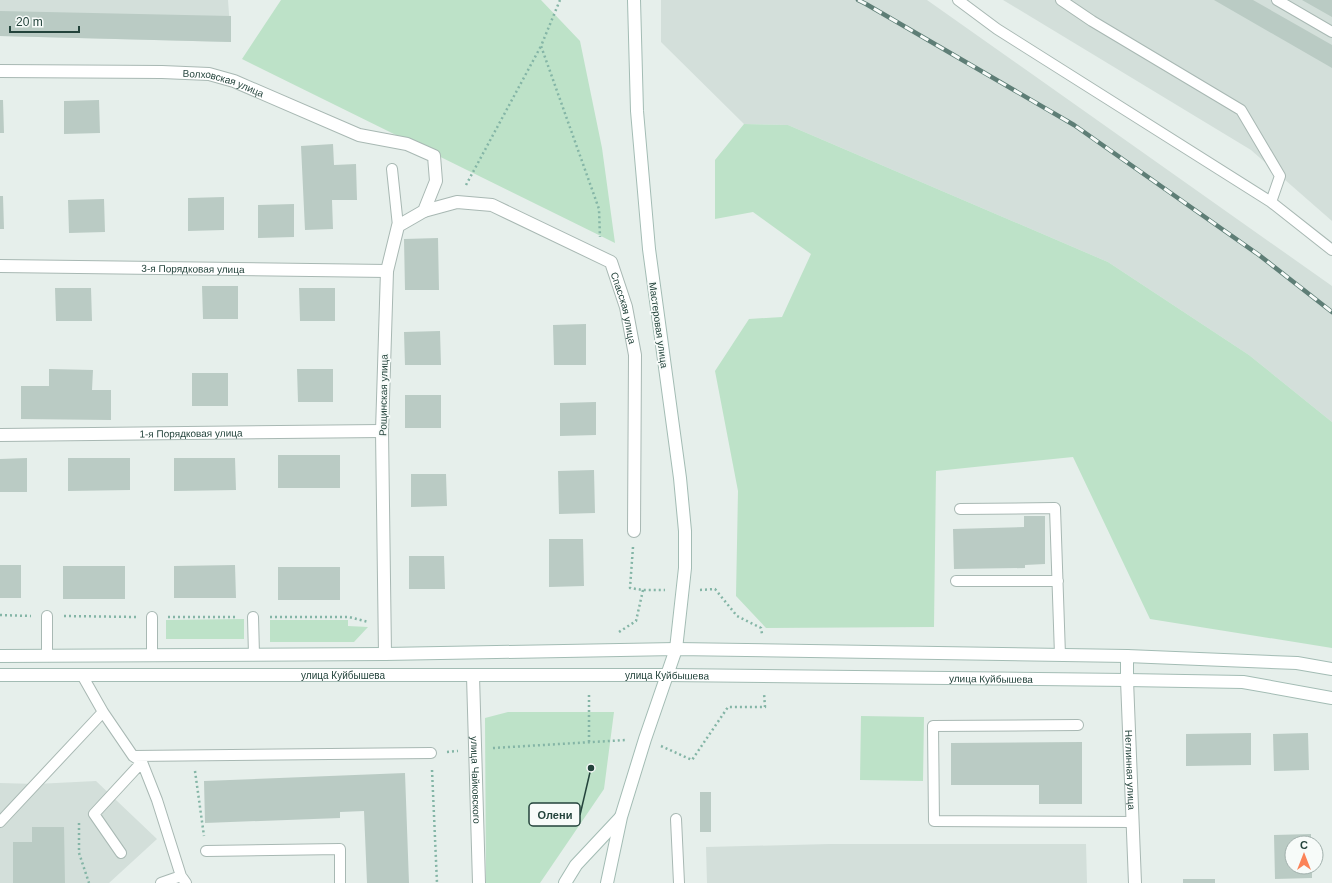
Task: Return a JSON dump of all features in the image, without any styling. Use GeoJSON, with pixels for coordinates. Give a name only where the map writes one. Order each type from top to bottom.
{"type":"FeatureCollection","features":[{"type":"Feature","properties":{"kind":"main road","name":"Мастеровая улица"},"geometry":{"type":"LineString","coordinates":[[634,0],[637,111],[649,249],[680,478],[685,531],[684,590],[676,649]]}},
{"type":"Feature","properties":{"kind":"main road","name":"Волховская улица"},"geometry":{"type":"LineString","coordinates":[[0,70],[208,74],[234,81],[359,135],[407,144],[434,156],[436,181],[424,211]]}},
{"type":"Feature","properties":{"kind":"main road","name":"Спасская улица"},"geometry":{"type":"LineString","coordinates":[[424,211],[458,202],[492,205],[611,262],[626,307],[635,355],[634,531]]}},
{"type":"Feature","properties":{"kind":"main road"},"geometry":{"type":"LineString","coordinates":[[398,226],[424,211]]}},
{"type":"Feature","properties":{"kind":"main road","name":"Рощинская улица"},"geometry":{"type":"LineString","coordinates":[[385,654],[382,431],[386,270],[398,226]]}},
{"type":"Feature","properties":{"kind":"main road","name":"3-я Порядковая улица"},"geometry":{"type":"LineString","coordinates":[[0,266],[386,270]]}},
{"type":"Feature","properties":{"kind":"main road","name":"1-я Порядковая улица"},"geometry":{"type":"LineString","coordinates":[[0,435],[382,431]]}},
{"type":"Feature","properties":{"kind":"main road"},"geometry":{"type":"LineString","coordinates":[[607,883],[621,817],[676,649]]}},
{"type":"Feature","properties":{"kind":"main road"},"geometry":{"type":"LineString","coordinates":[[0,656],[385,654],[676,649],[1127,656],[1297,663],[1332,669]]}},
{"type":"Feature","properties":{"kind":"main road","name":"Неглинная улица"},"geometry":{"type":"LineString","coordinates":[[1127,656],[1135,883]]}},
{"type":"Feature","properties":{"kind":"main road","name":"улица Куйбышева"},"geometry":{"type":"LineString","coordinates":[[0,675],[667,675],[1243,682],[1332,698]]}},
{"type":"Feature","properties":{"kind":"main road","name":"улица Чайковского"},"geometry":{"type":"LineString","coordinates":[[473,676],[479,883]]}},
{"type":"Feature","properties":{"kind":"main road"},"geometry":{"type":"LineString","coordinates":[[565,883],[576,865],[621,817]]}},
{"type":"Feature","properties":{"kind":"lane"},"geometry":{"type":"LineString","coordinates":[[958,0],[997,29],[1271,202],[1332,250]]}},
{"type":"Feature","properties":{"kind":"lane"},"geometry":{"type":"LineString","coordinates":[[1061,0],[1092,21],[1241,110],[1280,176],[1271,202]]}},
{"type":"Feature","properties":{"kind":"lane"},"geometry":{"type":"LineString","coordinates":[[1277,0],[1332,32]]}},
{"type":"Feature","properties":{"kind":"lane"},"geometry":{"type":"LineString","coordinates":[[392,169],[398,226]]}},
{"type":"Feature","properties":{"kind":"lane"},"geometry":{"type":"LineString","coordinates":[[960,509],[1055,508],[1060,655]]}},
{"type":"Feature","properties":{"kind":"lane"},"geometry":{"type":"LineString","coordinates":[[956,581],[1058,581]]}},
{"type":"Feature","properties":{"kind":"lane"},"geometry":{"type":"LineString","coordinates":[[47,616],[47,655]]}},
{"type":"Feature","properties":{"kind":"lane"},"geometry":{"type":"LineString","coordinates":[[152,617],[152,655]]}},
{"type":"Feature","properties":{"kind":"lane"},"geometry":{"type":"LineString","coordinates":[[254,617],[254,654]]}},
{"type":"Feature","properties":{"kind":"lane"},"geometry":{"type":"LineString","coordinates":[[82,675],[103,712],[133,756],[142,762],[157,800],[184,880],[161,883]]}},
{"type":"Feature","properties":{"kind":"lane"},"geometry":{"type":"LineString","coordinates":[[0,822],[103,712]]}},
{"type":"Feature","properties":{"kind":"lane"},"geometry":{"type":"LineString","coordinates":[[1078,725],[933,726],[934,820],[1133,822]]}},
{"type":"Feature","properties":{"kind":"lane"},"geometry":{"type":"LineString","coordinates":[[133,756],[431,753]]}},
{"type":"Feature","properties":{"kind":"lane"},"geometry":{"type":"LineString","coordinates":[[121,853],[94,814],[142,762]]}},
{"type":"Feature","properties":{"kind":"lane"},"geometry":{"type":"LineString","coordinates":[[676,819],[679,883]]}},
{"type":"Feature","properties":{"kind":"lane"},"geometry":{"type":"LineString","coordinates":[[206,851],[340,849],[340,883]]}},
{"type":"Feature","properties":{"kind":"path"},"geometry":{"type":"LineString","coordinates":[[458,202],[541,46],[560,0]]}},
{"type":"Feature","properties":{"kind":"path"},"geometry":{"type":"LineString","coordinates":[[541,46],[599,209],[600,257]]}},
{"type":"Feature","properties":{"kind":"path"},"geometry":{"type":"LineString","coordinates":[[630,588],[634,531]]}},
{"type":"Feature","properties":{"kind":"path"},"geometry":{"type":"LineString","coordinates":[[619,632],[636,621],[642,590]]}},
{"type":"Feature","properties":{"kind":"path"},"geometry":{"type":"LineString","coordinates":[[0,615],[349,617],[385,628]]}},
{"type":"Feature","properties":{"kind":"path"},"geometry":{"type":"LineString","coordinates":[[431,753],[437,883]]}},
{"type":"Feature","properties":{"kind":"path"},"geometry":{"type":"LineString","coordinates":[[192,755],[206,851]]}},
{"type":"Feature","properties":{"kind":"shaded area"},"geometry":{"type":"Polygon","coordinates":[[[0,0],[228,0],[231,42],[0,36],[0,0]]]}},
{"type":"Feature","properties":{"kind":"shaded area"},"geometry":{"type":"Polygon","coordinates":[[[661,0],[927,0],[1332,286],[1332,422],[1249,355],[1108,262],[788,125],[744,124],[661,42],[661,0]]]}},
{"type":"Feature","properties":{"kind":"shaded area"},"geometry":{"type":"Polygon","coordinates":[[[1003,0],[1332,0],[1332,221],[1251,150],[1003,0]]]}},
{"type":"Feature","properties":{"kind":"shaded area"},"geometry":{"type":"Polygon","coordinates":[[[96,781],[157,839],[109,883],[0,883],[0,783],[36,784],[96,781]]]}},
{"type":"Feature","properties":{"kind":"shaded area"},"geometry":{"type":"Polygon","coordinates":[[[829,844],[1086,844],[1087,883],[707,883],[706,847],[829,844]]]}},
{"type":"Feature","properties":{"kind":"green space"},"geometry":{"type":"Polygon","coordinates":[[[281,0],[541,0],[580,41],[602,148],[615,243],[242,59],[281,0]]]}},
{"type":"Feature","properties":{"kind":"green space"},"geometry":{"type":"Polygon","coordinates":[[[744,124],[788,125],[1108,262],[1249,355],[1332,422],[1332,648],[1150,619],[1073,457],[936,471],[934,627],[766,628],[736,596],[738,491],[715,371],[749,319],[782,317],[811,254],[753,212],[715,219],[715,160],[744,124]]]}},
{"type":"Feature","properties":{"kind":"green space"},"geometry":{"type":"Polygon","coordinates":[[[244,619],[244,639],[166,639],[166,620],[244,619]]]}},
{"type":"Feature","properties":{"kind":"green space"},"geometry":{"type":"Polygon","coordinates":[[[270,620],[348,620],[348,626],[368,627],[354,642],[270,642],[270,620]]]}},
{"type":"Feature","properties":{"kind":"green space"},"geometry":{"type":"Polygon","coordinates":[[[508,712],[614,712],[604,789],[540,883],[486,883],[485,718],[508,712]]]}},
{"type":"Feature","properties":{"kind":"green space"},"geometry":{"type":"Polygon","coordinates":[[[861,716],[924,717],[923,781],[860,780],[861,716]]]}},
{"type":"Feature","properties":{"kind":"building"},"geometry":{"type":"Polygon","coordinates":[[[1214,0],[1253,0],[1332,45],[1332,68],[1214,0]]]}},
{"type":"Feature","properties":{"kind":"building"},"geometry":{"type":"Polygon","coordinates":[[[1302,0],[1332,0],[1332,17],[1302,0]]]}},
{"type":"Feature","properties":{"kind":"building"},"geometry":{"type":"Polygon","coordinates":[[[0,11],[231,16],[231,42],[0,36],[0,11]]]}},
{"type":"Feature","properties":{"kind":"building"},"geometry":{"type":"Polygon","coordinates":[[[0,100],[3,100],[4,133],[0,133],[0,100]]]}},
{"type":"Feature","properties":{"kind":"building"},"geometry":{"type":"Polygon","coordinates":[[[99,100],[100,133],[64,134],[64,101],[99,100]]]}},
{"type":"Feature","properties":{"kind":"building"},"geometry":{"type":"Polygon","coordinates":[[[333,144],[334,165],[356,164],[357,200],[332,200],[333,229],[305,230],[301,146],[333,144]]]}},
{"type":"Feature","properties":{"kind":"building"},"geometry":{"type":"Polygon","coordinates":[[[0,196],[3,196],[4,229],[0,229],[0,196]]]}},
{"type":"Feature","properties":{"kind":"building"},"geometry":{"type":"Polygon","coordinates":[[[224,197],[224,230],[188,231],[188,198],[224,197]]]}},
{"type":"Feature","properties":{"kind":"building"},"geometry":{"type":"Polygon","coordinates":[[[104,199],[105,232],[69,233],[68,200],[104,199]]]}},
{"type":"Feature","properties":{"kind":"building"},"geometry":{"type":"Polygon","coordinates":[[[294,204],[294,237],[258,238],[258,205],[294,204]]]}},
{"type":"Feature","properties":{"kind":"building"},"geometry":{"type":"Polygon","coordinates":[[[438,238],[439,290],[405,290],[404,239],[438,238]]]}},
{"type":"Feature","properties":{"kind":"building"},"geometry":{"type":"Polygon","coordinates":[[[202,286],[238,286],[238,319],[203,319],[202,286]]]}},
{"type":"Feature","properties":{"kind":"building"},"geometry":{"type":"Polygon","coordinates":[[[55,288],[91,288],[92,321],[56,321],[55,288]]]}},
{"type":"Feature","properties":{"kind":"building"},"geometry":{"type":"Polygon","coordinates":[[[299,288],[335,288],[335,321],[300,321],[299,288]]]}},
{"type":"Feature","properties":{"kind":"building"},"geometry":{"type":"Polygon","coordinates":[[[586,324],[586,365],[554,365],[553,325],[586,324]]]}},
{"type":"Feature","properties":{"kind":"building"},"geometry":{"type":"Polygon","coordinates":[[[440,331],[441,365],[405,365],[404,332],[440,331]]]}},
{"type":"Feature","properties":{"kind":"building"},"geometry":{"type":"Polygon","coordinates":[[[49,369],[93,370],[92,390],[111,390],[111,420],[21,419],[21,386],[49,386],[49,369]]]}},
{"type":"Feature","properties":{"kind":"building"},"geometry":{"type":"Polygon","coordinates":[[[297,369],[333,369],[333,402],[298,402],[297,369]]]}},
{"type":"Feature","properties":{"kind":"building"},"geometry":{"type":"Polygon","coordinates":[[[192,373],[228,373],[228,406],[192,406],[192,373]]]}},
{"type":"Feature","properties":{"kind":"building"},"geometry":{"type":"Polygon","coordinates":[[[405,395],[441,395],[441,428],[405,428],[405,395]]]}},
{"type":"Feature","properties":{"kind":"building"},"geometry":{"type":"Polygon","coordinates":[[[596,402],[596,435],[560,436],[560,403],[596,402]]]}},
{"type":"Feature","properties":{"kind":"building"},"geometry":{"type":"Polygon","coordinates":[[[278,455],[340,455],[340,488],[278,488],[278,455]]]}},
{"type":"Feature","properties":{"kind":"building"},"geometry":{"type":"Polygon","coordinates":[[[27,458],[27,492],[0,492],[0,459],[27,458]]]}},
{"type":"Feature","properties":{"kind":"building"},"geometry":{"type":"Polygon","coordinates":[[[68,458],[130,458],[130,490],[68,491],[68,458]]]}},
{"type":"Feature","properties":{"kind":"building"},"geometry":{"type":"Polygon","coordinates":[[[174,458],[235,458],[236,490],[174,491],[174,458]]]}},
{"type":"Feature","properties":{"kind":"building"},"geometry":{"type":"Polygon","coordinates":[[[594,470],[595,513],[559,514],[558,471],[594,470]]]}},
{"type":"Feature","properties":{"kind":"building"},"geometry":{"type":"Polygon","coordinates":[[[411,474],[446,474],[447,506],[411,507],[411,474]]]}},
{"type":"Feature","properties":{"kind":"building"},"geometry":{"type":"Polygon","coordinates":[[[1024,516],[1045,516],[1045,564],[1025,565],[1025,568],[954,569],[953,529],[1024,527],[1024,516]]]}},
{"type":"Feature","properties":{"kind":"building"},"geometry":{"type":"Polygon","coordinates":[[[549,539],[583,539],[584,586],[549,587],[549,539]]]}},
{"type":"Feature","properties":{"kind":"building"},"geometry":{"type":"Polygon","coordinates":[[[409,556],[444,556],[445,589],[409,589],[409,556]]]}},
{"type":"Feature","properties":{"kind":"building"},"geometry":{"type":"Polygon","coordinates":[[[0,565],[21,565],[21,598],[0,598],[0,565]]]}},
{"type":"Feature","properties":{"kind":"building"},"geometry":{"type":"Polygon","coordinates":[[[235,565],[236,598],[174,598],[174,566],[235,565]]]}},
{"type":"Feature","properties":{"kind":"building"},"geometry":{"type":"Polygon","coordinates":[[[63,566],[125,566],[125,599],[63,599],[63,566]]]}},
{"type":"Feature","properties":{"kind":"building"},"geometry":{"type":"Polygon","coordinates":[[[278,567],[340,567],[340,600],[278,600],[278,567]]]}},
{"type":"Feature","properties":{"kind":"building"},"geometry":{"type":"Polygon","coordinates":[[[1251,733],[1251,765],[1186,766],[1186,734],[1251,733]]]}},
{"type":"Feature","properties":{"kind":"building"},"geometry":{"type":"Polygon","coordinates":[[[1308,733],[1309,770],[1274,771],[1273,734],[1308,733]]]}},
{"type":"Feature","properties":{"kind":"building"},"geometry":{"type":"Polygon","coordinates":[[[1082,742],[1082,804],[1039,804],[1039,785],[951,785],[951,743],[1082,742]]]}},
{"type":"Feature","properties":{"kind":"building"},"geometry":{"type":"Polygon","coordinates":[[[405,773],[409,883],[367,883],[364,811],[340,812],[340,818],[205,823],[204,781],[405,773]]]}},
{"type":"Feature","properties":{"kind":"building"},"geometry":{"type":"Polygon","coordinates":[[[700,792],[711,792],[711,832],[700,832],[700,792]]]}},
{"type":"Feature","properties":{"kind":"building"},"geometry":{"type":"Polygon","coordinates":[[[32,827],[64,827],[65,883],[13,883],[13,842],[32,842],[32,827]]]}},
{"type":"Feature","properties":{"kind":"building"},"geometry":{"type":"Polygon","coordinates":[[[1311,834],[1284,835],[1284,875],[1312,875],[1312,878],[1275,879],[1274,835],[1311,834]]]}},
{"type":"Feature","properties":{"kind":"building"},"geometry":{"type":"Polygon","coordinates":[[[1183,879],[1215,879],[1215,883],[1183,883],[1183,879]]]}},
{"type":"Feature","properties":{"kind":"railway"},"geometry":{"type":"LineString","coordinates":[[858,0],[1074,125],[1259,255],[1332,312]]}},
{"type":"Feature","properties":{"kind":"place","name":"Олени"},"geometry":{"type":"Point","coordinates":[591,768]}}]}
